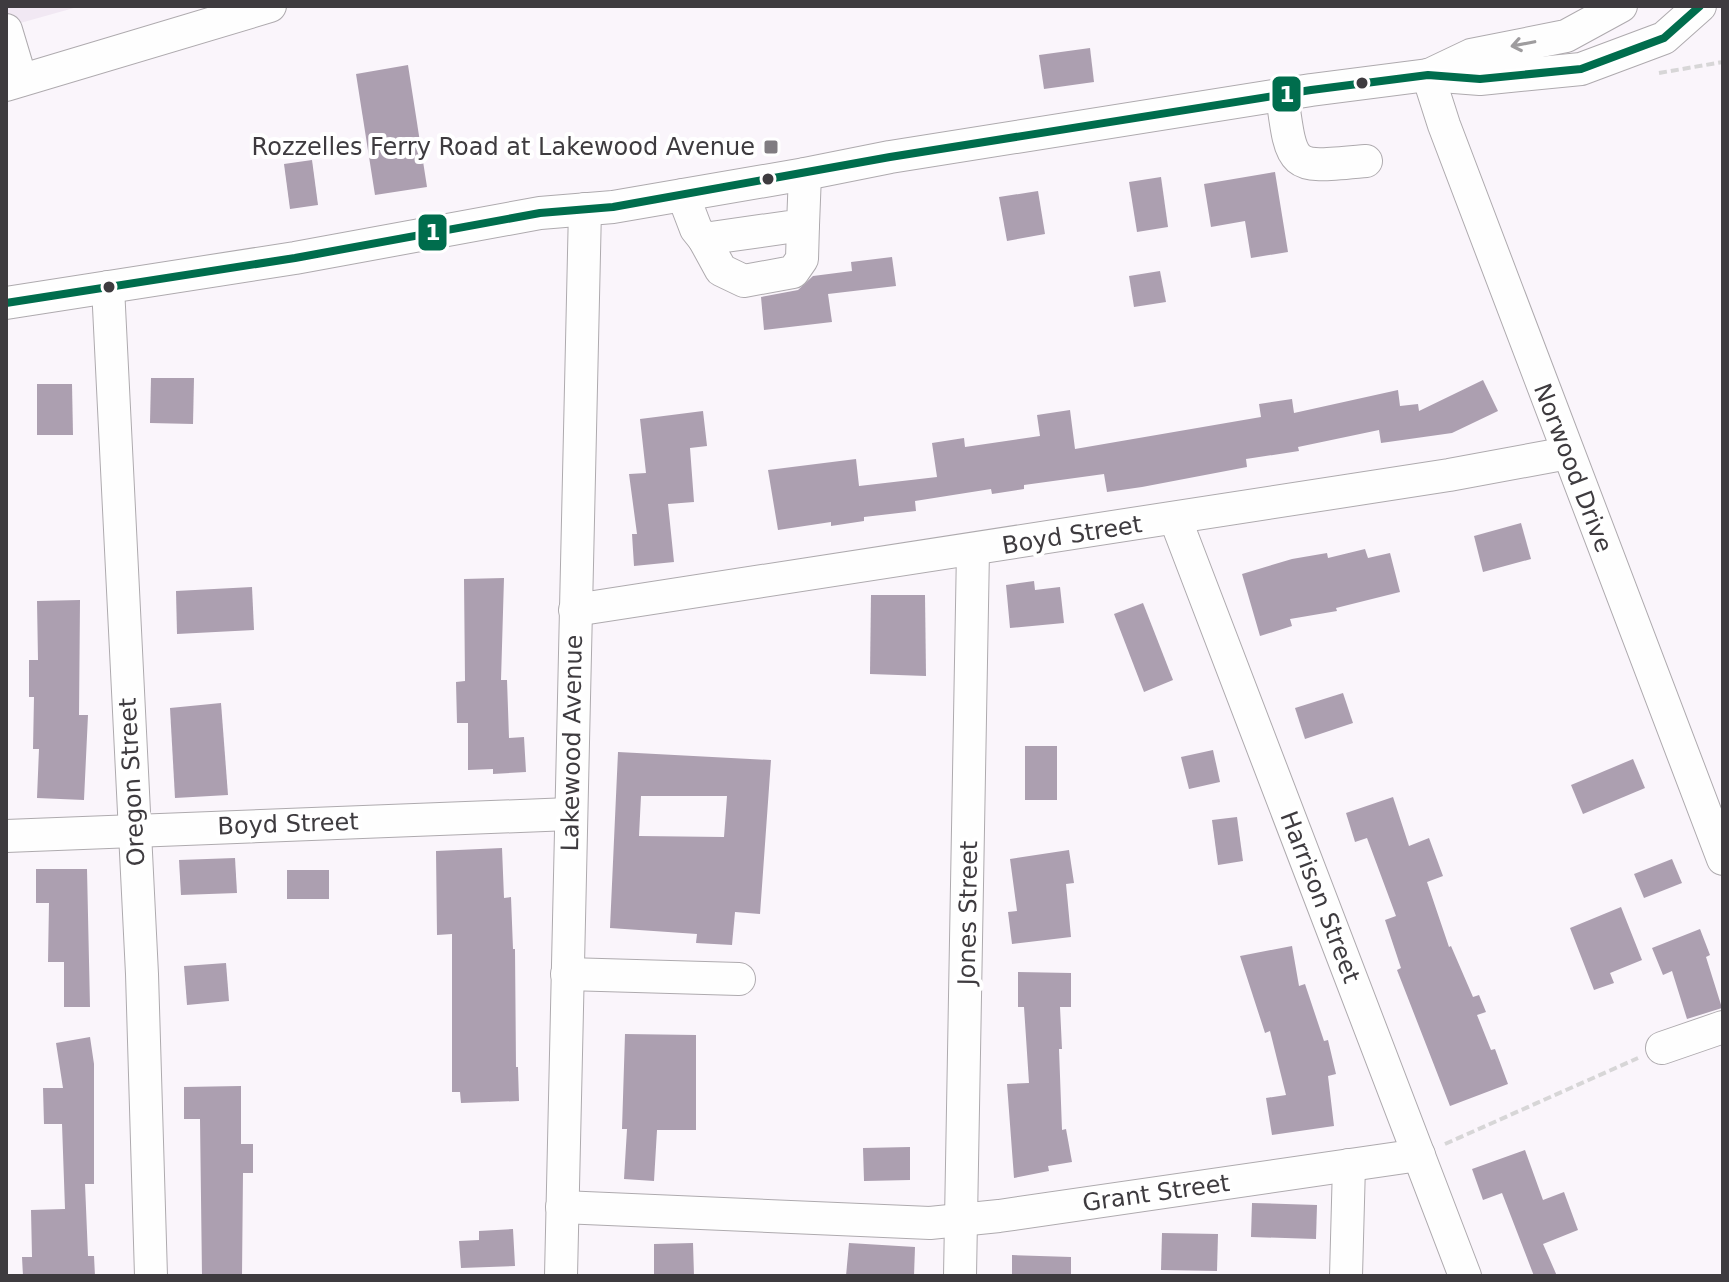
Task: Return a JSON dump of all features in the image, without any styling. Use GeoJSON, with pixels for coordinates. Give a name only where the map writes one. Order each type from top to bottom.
{"type":"FeatureCollection","features":[{"type":"Feature","properties":{"kind":"street"},"geometry":{"type":"LineString","coordinates":[[6,30],[13,82],[270,6]]}},
{"type":"Feature","properties":{"kind":"street"},"geometry":{"type":"LineString","coordinates":[[1566,36],[1603,6]]}},
{"type":"Feature","properties":{"kind":"street"},"geometry":{"type":"LineString","coordinates":[[1428,75],[1471,55],[1566,36],[1621,6]]}},
{"type":"Feature","properties":{"kind":"street"},"geometry":{"type":"LineString","coordinates":[[6,303],[295,258],[540,213],[683,195],[890,157],[1282,95],[1428,75],[1480,79],[1581,69],[1664,38],[1700,6]]}},
{"type":"Feature","properties":{"kind":"street","name":"Norwood Drive"},"geometry":{"type":"LineString","coordinates":[[1428,75],[1444,125],[1723,859]]}},
{"type":"Feature","properties":{"kind":"street"},"geometry":{"type":"LineString","coordinates":[[1282,95],[1289,146],[1299,159],[1311,166],[1366,161]]}},
{"type":"Feature","properties":{"kind":"street"},"geometry":{"type":"LineString","coordinates":[[683,195],[696,229],[721,270],[744,281],[793,272],[802,259],[805,174]]}},
{"type":"Feature","properties":{"kind":"street","name":"Lakewood Avenue"},"geometry":{"type":"LineString","coordinates":[[561,1276],[585,209]]}},
{"type":"Feature","properties":{"kind":"street"},"geometry":{"type":"LineString","coordinates":[[704,239],[803,225]]}},
{"type":"Feature","properties":{"kind":"street","name":"Oregon Street"},"geometry":{"type":"LineString","coordinates":[[108,287],[142,989],[151,1276]]}},
{"type":"Feature","properties":{"kind":"street","name":"Boyd Street"},"geometry":{"type":"LineString","coordinates":[[575,610],[1449,475],[1568,453]]}},
{"type":"Feature","properties":{"kind":"street","name":"Harrison Street"},"geometry":{"type":"LineString","coordinates":[[1175,518],[1465,1276]]}},
{"type":"Feature","properties":{"kind":"street","name":"Jones Street"},"geometry":{"type":"LineString","coordinates":[[960,1276],[973,550]]}},
{"type":"Feature","properties":{"kind":"street","name":"Boyd Street"},"geometry":{"type":"LineString","coordinates":[[6,836],[570,814]]}},
{"type":"Feature","properties":{"kind":"street"},"geometry":{"type":"LineString","coordinates":[[567,974],[739,979]]}},
{"type":"Feature","properties":{"kind":"street"},"geometry":{"type":"LineString","coordinates":[[1662,1048],[1723,1027]]}},
{"type":"Feature","properties":{"kind":"street","name":"Grant Street"},"geometry":{"type":"LineString","coordinates":[[562,1207],[930,1223],[1419,1155]]}},
{"type":"Feature","properties":{"kind":"street"},"geometry":{"type":"LineString","coordinates":[[1346,1276],[1349,1165]]}},
{"type":"Feature","properties":{"kind":"path"},"geometry":{"type":"LineString","coordinates":[[1659,73],[1723,62]]}},
{"type":"Feature","properties":{"kind":"path"},"geometry":{"type":"LineString","coordinates":[[1419,1155],[1662,1048]]}},
{"type":"Feature","properties":{"kind":"shaded area"},"geometry":{"type":"Polygon","coordinates":[[[6,6],[81,6],[6,27],[6,6]]]}},
{"type":"Feature","properties":{"kind":"building"},"geometry":{"type":"Polygon","coordinates":[[[1090,48],[1094,82],[1044,89],[1039,55],[1090,48]]]}},
{"type":"Feature","properties":{"kind":"building"},"geometry":{"type":"Polygon","coordinates":[[[408,65],[427,187],[375,195],[356,74],[408,65]]]}},
{"type":"Feature","properties":{"kind":"building"},"geometry":{"type":"Polygon","coordinates":[[[312,160],[318,205],[290,209],[284,164],[312,160]]]}},
{"type":"Feature","properties":{"kind":"building"},"geometry":{"type":"Polygon","coordinates":[[[1275,172],[1288,252],[1251,258],[1245,221],[1211,227],[1204,184],[1275,172]]]}},
{"type":"Feature","properties":{"kind":"building"},"geometry":{"type":"Polygon","coordinates":[[[1161,177],[1168,227],[1137,232],[1129,182],[1161,177]]]}},
{"type":"Feature","properties":{"kind":"building"},"geometry":{"type":"Polygon","coordinates":[[[1038,191],[1045,234],[1007,241],[999,197],[1038,191]]]}},
{"type":"Feature","properties":{"kind":"building"},"geometry":{"type":"Polygon","coordinates":[[[892,257],[896,286],[828,294],[832,322],[764,330],[761,297],[798,290],[813,276],[852,271],[851,262],[892,257]]]}},
{"type":"Feature","properties":{"kind":"building"},"geometry":{"type":"Polygon","coordinates":[[[1160,271],[1166,302],[1134,307],[1129,276],[1160,271]]]}},
{"type":"Feature","properties":{"kind":"building"},"geometry":{"type":"Polygon","coordinates":[[[151,378],[194,378],[193,424],[150,423],[151,378]]]}},
{"type":"Feature","properties":{"kind":"building"},"geometry":{"type":"Polygon","coordinates":[[[1483,380],[1498,411],[1452,433],[1381,443],[1379,430],[1298,447],[1299,451],[1246,459],[1247,467],[1142,487],[1107,492],[1104,474],[1024,485],[1024,489],[992,494],[991,489],[915,501],[916,511],[864,517],[864,521],[831,526],[831,522],[778,530],[768,470],[856,459],[859,486],[937,477],[932,443],[964,438],[965,447],[1040,436],[1037,415],[1070,410],[1075,449],[1261,417],[1259,404],[1292,399],[1294,413],[1398,390],[1400,406],[1418,404],[1419,411],[1483,380]]]}},
{"type":"Feature","properties":{"kind":"building"},"geometry":{"type":"Polygon","coordinates":[[[37,384],[72,384],[73,435],[37,435],[37,384]]]}},
{"type":"Feature","properties":{"kind":"building"},"geometry":{"type":"Polygon","coordinates":[[[703,411],[707,446],[690,448],[694,502],[668,504],[674,562],[634,566],[632,534],[637,534],[629,474],[646,473],[640,419],[703,411]]]}},
{"type":"Feature","properties":{"kind":"building"},"geometry":{"type":"Polygon","coordinates":[[[1521,523],[1531,559],[1483,572],[1474,536],[1521,523]]]}},
{"type":"Feature","properties":{"kind":"building"},"geometry":{"type":"Polygon","coordinates":[[[1365,549],[1368,558],[1390,553],[1400,592],[1336,608],[1337,611],[1290,619],[1292,626],[1260,636],[1242,574],[1292,559],[1327,553],[1328,558],[1365,549]]]}},
{"type":"Feature","properties":{"kind":"building"},"geometry":{"type":"Polygon","coordinates":[[[504,578],[501,680],[507,680],[509,738],[524,737],[526,772],[493,774],[493,769],[468,770],[468,723],[457,723],[456,682],[465,681],[464,579],[504,578]]]}},
{"type":"Feature","properties":{"kind":"building"},"geometry":{"type":"Polygon","coordinates":[[[1034,581],[1035,590],[1060,587],[1064,623],[1010,628],[1006,585],[1034,581]]]}},
{"type":"Feature","properties":{"kind":"building"},"geometry":{"type":"Polygon","coordinates":[[[252,587],[254,630],[177,634],[176,591],[252,587]]]}},
{"type":"Feature","properties":{"kind":"building"},"geometry":{"type":"Polygon","coordinates":[[[871,595],[925,595],[926,676],[870,674],[871,595]]]}},
{"type":"Feature","properties":{"kind":"building"},"geometry":{"type":"Polygon","coordinates":[[[80,600],[79,715],[88,715],[84,800],[37,798],[39,749],[33,749],[34,697],[29,697],[29,660],[38,660],[37,601],[80,600]]]}},
{"type":"Feature","properties":{"kind":"building"},"geometry":{"type":"Polygon","coordinates":[[[1143,603],[1173,680],[1144,692],[1114,614],[1143,603]]]}},
{"type":"Feature","properties":{"kind":"building"},"geometry":{"type":"Polygon","coordinates":[[[1343,693],[1353,723],[1305,739],[1295,708],[1343,693]]]}},
{"type":"Feature","properties":{"kind":"building"},"geometry":{"type":"Polygon","coordinates":[[[221,703],[228,795],[175,798],[170,708],[221,703]]]}},
{"type":"Feature","properties":{"kind":"building"},"geometry":{"type":"Polygon","coordinates":[[[1025,746],[1057,746],[1057,800],[1025,800],[1025,746]]]}},
{"type":"Feature","properties":{"kind":"building"},"geometry":{"type":"Polygon","coordinates":[[[1213,750],[1220,782],[1189,789],[1181,757],[1213,750]]]}},
{"type":"Feature","properties":{"kind":"building"},"geometry":{"type":"Polygon","coordinates":[[[618,752],[771,760],[760,914],[735,912],[732,945],[696,943],[697,934],[610,928],[618,752]],[[641,796],[639,836],[724,837],[727,796],[641,796]]]}},
{"type":"Feature","properties":{"kind":"building"},"geometry":{"type":"Polygon","coordinates":[[[1633,759],[1645,788],[1583,814],[1571,785],[1633,759]]]}},
{"type":"Feature","properties":{"kind":"building"},"geometry":{"type":"Polygon","coordinates":[[[1393,797],[1409,846],[1429,838],[1443,876],[1427,882],[1449,947],[1473,997],[1479,995],[1486,1012],[1477,1015],[1491,1050],[1495,1049],[1508,1084],[1450,1106],[1397,970],[1401,968],[1385,920],[1396,916],[1367,838],[1355,842],[1346,813],[1393,797]]]}},
{"type":"Feature","properties":{"kind":"building"},"geometry":{"type":"Polygon","coordinates":[[[1237,817],[1243,861],[1218,865],[1212,820],[1237,817]]]}},
{"type":"Feature","properties":{"kind":"building"},"geometry":{"type":"Polygon","coordinates":[[[502,848],[504,898],[511,897],[515,949],[519,1101],[461,1103],[460,1092],[452,1092],[452,934],[437,935],[436,851],[502,848]]]}},
{"type":"Feature","properties":{"kind":"building"},"geometry":{"type":"Polygon","coordinates":[[[1069,850],[1074,883],[1066,884],[1071,937],[1012,944],[1008,912],[1017,911],[1010,859],[1069,850]]]}},
{"type":"Feature","properties":{"kind":"building"},"geometry":{"type":"Polygon","coordinates":[[[235,858],[237,893],[181,895],[179,860],[235,858]]]}},
{"type":"Feature","properties":{"kind":"building"},"geometry":{"type":"Polygon","coordinates":[[[1672,859],[1682,883],[1644,898],[1634,874],[1672,859]]]}},
{"type":"Feature","properties":{"kind":"building"},"geometry":{"type":"Polygon","coordinates":[[[36,869],[87,869],[90,1007],[64,1007],[64,962],[48,962],[49,903],[36,903],[36,869]]]}},
{"type":"Feature","properties":{"kind":"building"},"geometry":{"type":"Polygon","coordinates":[[[287,870],[329,870],[329,899],[287,899],[287,870]]]}},
{"type":"Feature","properties":{"kind":"building"},"geometry":{"type":"Polygon","coordinates":[[[1621,907],[1642,960],[1610,973],[1614,983],[1594,990],[1570,928],[1621,907]]]}},
{"type":"Feature","properties":{"kind":"building"},"geometry":{"type":"Polygon","coordinates":[[[1700,929],[1710,955],[1706,957],[1722,1008],[1687,1019],[1672,971],[1663,975],[1652,948],[1700,929]]]}},
{"type":"Feature","properties":{"kind":"building"},"geometry":{"type":"Polygon","coordinates":[[[1292,946],[1299,986],[1305,984],[1324,1041],[1328,1040],[1336,1074],[1328,1076],[1334,1126],[1272,1135],[1266,1098],[1286,1095],[1270,1031],[1265,1033],[1240,956],[1292,946]]]}},
{"type":"Feature","properties":{"kind":"building"},"geometry":{"type":"Polygon","coordinates":[[[226,963],[229,1001],[187,1005],[184,966],[226,963]]]}},
{"type":"Feature","properties":{"kind":"building"},"geometry":{"type":"Polygon","coordinates":[[[1018,972],[1071,973],[1071,1007],[1060,1007],[1062,1049],[1059,1049],[1062,1130],[1066,1129],[1072,1162],[1048,1166],[1049,1171],[1014,1178],[1007,1084],[1029,1083],[1024,1007],[1018,1007],[1018,972]]]}},
{"type":"Feature","properties":{"kind":"building"},"geometry":{"type":"Polygon","coordinates":[[[625,1034],[696,1035],[696,1130],[657,1130],[654,1181],[624,1179],[627,1129],[622,1129],[625,1034]]]}},
{"type":"Feature","properties":{"kind":"building"},"geometry":{"type":"Polygon","coordinates":[[[90,1037],[94,1064],[94,1184],[85,1184],[88,1256],[94,1256],[95,1276],[23,1276],[22,1257],[32,1257],[31,1210],[65,1209],[62,1124],[44,1124],[43,1088],[63,1088],[56,1043],[90,1037]]]}},
{"type":"Feature","properties":{"kind":"building"},"geometry":{"type":"Polygon","coordinates":[[[241,1086],[241,1144],[253,1144],[253,1173],[243,1173],[242,1276],[202,1276],[200,1119],[184,1119],[184,1087],[241,1086]]]}},
{"type":"Feature","properties":{"kind":"building"},"geometry":{"type":"Polygon","coordinates":[[[910,1147],[910,1180],[864,1181],[863,1148],[910,1147]]]}},
{"type":"Feature","properties":{"kind":"building"},"geometry":{"type":"Polygon","coordinates":[[[1525,1150],[1543,1200],[1564,1192],[1578,1230],[1543,1244],[1557,1276],[1534,1276],[1502,1193],[1483,1200],[1472,1169],[1525,1150]]]}},
{"type":"Feature","properties":{"kind":"building"},"geometry":{"type":"Polygon","coordinates":[[[1252,1203],[1317,1205],[1316,1239],[1251,1237],[1252,1203]]]}},
{"type":"Feature","properties":{"kind":"building"},"geometry":{"type":"Polygon","coordinates":[[[513,1229],[515,1266],[461,1268],[459,1241],[479,1240],[479,1231],[513,1229]]]}},
{"type":"Feature","properties":{"kind":"building"},"geometry":{"type":"Polygon","coordinates":[[[1162,1233],[1218,1234],[1217,1271],[1161,1270],[1162,1233]]]}},
{"type":"Feature","properties":{"kind":"building"},"geometry":{"type":"Polygon","coordinates":[[[693,1243],[694,1276],[654,1276],[654,1244],[693,1243]]]}},
{"type":"Feature","properties":{"kind":"building"},"geometry":{"type":"Polygon","coordinates":[[[849,1243],[915,1247],[914,1276],[846,1276],[849,1243]]]}},
{"type":"Feature","properties":{"kind":"building"},"geometry":{"type":"Polygon","coordinates":[[[1012,1255],[1071,1257],[1071,1276],[1012,1276],[1012,1255]]]}},
{"type":"Feature","properties":{"kind":"transit line","name":"1"},"geometry":{"type":"LineString","coordinates":[[6,303],[295,258],[540,213],[613,207],[890,157],[1311,90],[1428,75],[1480,79],[1581,69],[1664,38],[1700,6]]}},
{"type":"Feature","properties":{"kind":"place","name":"Rozzelles Ferry Road at Lakewood Avenue"},"geometry":{"type":"Point","coordinates":[771,147]}}]}
